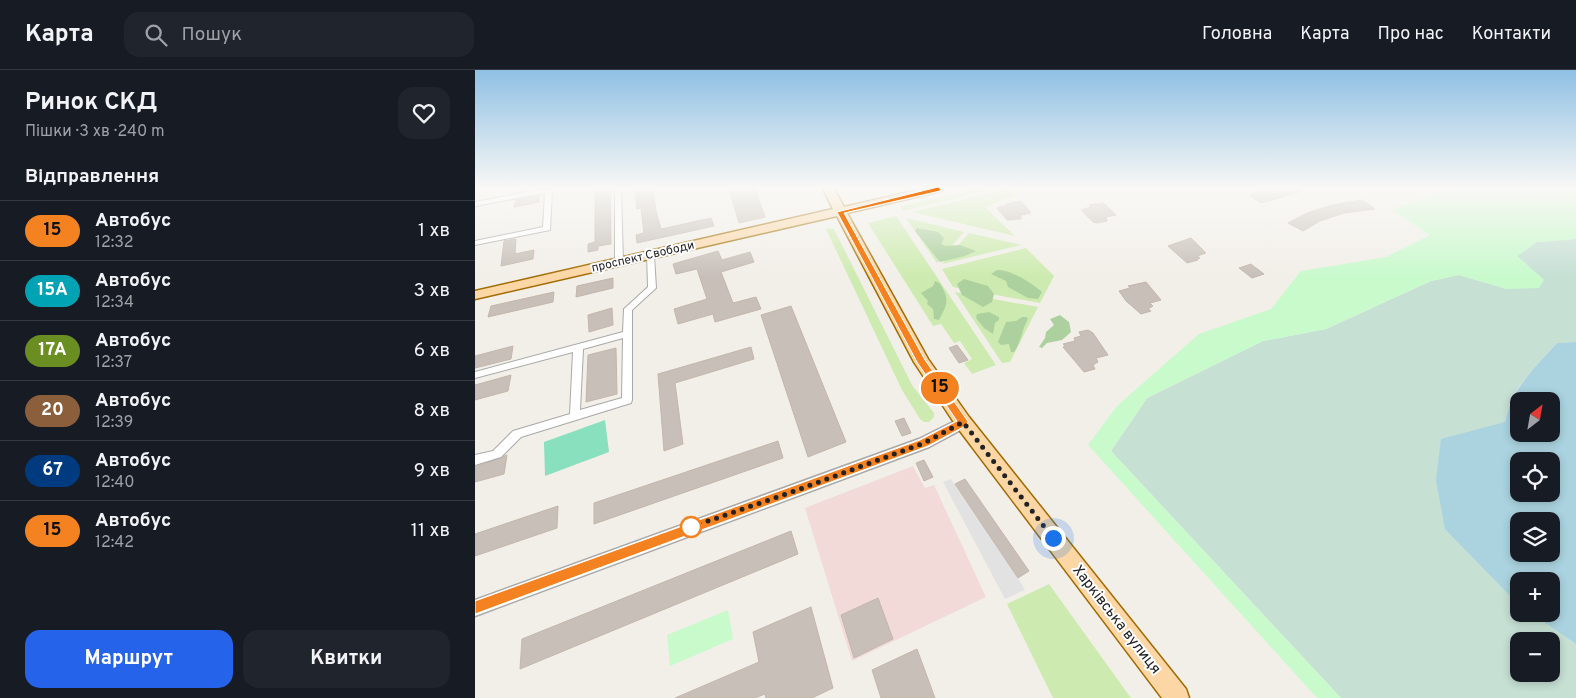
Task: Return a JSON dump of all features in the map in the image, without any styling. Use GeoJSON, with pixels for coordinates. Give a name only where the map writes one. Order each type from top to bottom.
{"type":"FeatureCollection","features":[{"type":"Feature","properties":{"kind":"main road","name":"проспект Свободи"},"geometry":{"type":"LineString","coordinates":[[475,294],[813,218]]}},
{"type":"Feature","properties":{"kind":"main road","name":"Харківська вулиця"},"geometry":{"type":"LineString","coordinates":[[843,218],[921,362],[963,422],[1177,698]]}},
{"type":"Feature","properties":{"kind":"street"},"geometry":{"type":"LineString","coordinates":[[475,243],[547,228],[548,218]]}},
{"type":"Feature","properties":{"kind":"street"},"geometry":{"type":"LineString","coordinates":[[618,218],[619,262]]}},
{"type":"Feature","properties":{"kind":"street"},"geometry":{"type":"LineString","coordinates":[[475,460],[497,454],[517,434],[627,400],[626,334],[628,309],[652,288],[650,256]]}},
{"type":"Feature","properties":{"kind":"street"},"geometry":{"type":"LineString","coordinates":[[475,375],[626,334]]}},
{"type":"Feature","properties":{"kind":"street"},"geometry":{"type":"LineString","coordinates":[[575,416],[578,347]]}},
{"type":"Feature","properties":{"kind":"street"},"geometry":{"type":"LineString","coordinates":[[475,608],[924,443],[963,422]]}},
{"type":"Feature","properties":{"kind":"shaded area"},"geometry":{"type":"Polygon","coordinates":[[[913,466],[925,488],[934,485],[986,597],[852,661],[805,508],[913,466]]]}},
{"type":"Feature","properties":{"kind":"shaded area"},"geometry":{"type":"Polygon","coordinates":[[[951,479],[1025,590],[1005,599],[943,482],[951,479]]]}},
{"type":"Feature","properties":{"kind":"green space"},"geometry":{"type":"Polygon","coordinates":[[[887,218],[898,218],[996,365],[972,374],[964,363],[972,359],[960,341],[954,343],[941,324],[933,326],[868,223],[887,218]]]}},
{"type":"Feature","properties":{"kind":"green space"},"geometry":{"type":"Polygon","coordinates":[[[906,218],[964,232],[937,263],[906,218]]]}},
{"type":"Feature","properties":{"kind":"green space"},"geometry":{"type":"Polygon","coordinates":[[[939,218],[997,218],[1015,236],[939,218]]]}},
{"type":"Feature","properties":{"kind":"green space"},"geometry":{"type":"Polygon","coordinates":[[[1405,218],[1576,218],[1576,239],[1537,242],[1517,256],[1544,280],[1539,288],[1507,289],[1459,275],[1431,281],[1326,329],[1263,341],[1147,398],[1111,451],[1341,698],[1317,698],[1088,445],[1117,406],[1199,334],[1271,309],[1301,271],[1386,257],[1430,235],[1405,218]]]}},
{"type":"Feature","properties":{"kind":"green space"},"geometry":{"type":"Polygon","coordinates":[[[917,228],[938,232],[944,238],[941,244],[945,246],[960,245],[976,251],[965,256],[940,262],[915,231],[917,228]]]}},
{"type":"Feature","properties":{"kind":"green space"},"geometry":{"type":"Polygon","coordinates":[[[826,229],[834,229],[912,385],[934,413],[934,417],[929,422],[924,422],[920,419],[902,390],[826,229]]]}},
{"type":"Feature","properties":{"kind":"green space"},"geometry":{"type":"Polygon","coordinates":[[[969,233],[1021,245],[942,264],[969,233]]]}},
{"type":"Feature","properties":{"kind":"green space"},"geometry":{"type":"Polygon","coordinates":[[[1576,239],[1576,342],[1557,343],[1532,370],[1516,392],[1510,392],[1510,404],[1505,422],[1510,512],[1510,562],[1514,562],[1514,572],[1510,572],[1510,622],[1544,622],[1558,632],[1510,632],[1510,682],[1560,682],[1560,633],[1576,644],[1576,698],[1341,698],[1111,451],[1147,398],[1263,341],[1326,329],[1431,281],[1459,275],[1507,289],[1544,280],[1517,256],[1537,242],[1576,239]]]}},
{"type":"Feature","properties":{"kind":"green space"},"geometry":{"type":"Polygon","coordinates":[[[1026,248],[1054,276],[1040,303],[953,287],[942,269],[1026,248]]]}},
{"type":"Feature","properties":{"kind":"green space"},"geometry":{"type":"Polygon","coordinates":[[[997,270],[1015,274],[1033,285],[1042,292],[1038,299],[1028,298],[1008,287],[1006,281],[991,274],[997,270]]]}},
{"type":"Feature","properties":{"kind":"green space"},"geometry":{"type":"Polygon","coordinates":[[[964,279],[988,286],[994,294],[992,302],[983,307],[962,295],[957,284],[964,279]]]}},
{"type":"Feature","properties":{"kind":"green space"},"geometry":{"type":"Polygon","coordinates":[[[935,281],[940,284],[946,297],[945,309],[939,320],[934,319],[933,309],[927,304],[928,301],[921,293],[933,286],[935,281]]]}},
{"type":"Feature","properties":{"kind":"green space"},"geometry":{"type":"Polygon","coordinates":[[[955,292],[1038,307],[1010,362],[1002,363],[955,292]]]}},
{"type":"Feature","properties":{"kind":"green space"},"geometry":{"type":"Polygon","coordinates":[[[989,312],[999,317],[999,320],[995,323],[993,334],[984,328],[976,318],[977,314],[989,312]]]}},
{"type":"Feature","properties":{"kind":"green space"},"geometry":{"type":"Polygon","coordinates":[[[1060,315],[1069,322],[1071,332],[1062,340],[1047,343],[1042,348],[1039,347],[1045,338],[1046,332],[1054,325],[1050,319],[1060,315]]]}},
{"type":"Feature","properties":{"kind":"green space"},"geometry":{"type":"Polygon","coordinates":[[[1022,317],[1027,317],[1028,319],[1014,352],[1011,352],[1009,344],[1001,345],[998,342],[1006,322],[1016,321],[1022,317]]]}},
{"type":"Feature","properties":{"kind":"green space"},"geometry":{"type":"Polygon","coordinates":[[[605,420],[609,452],[545,476],[544,442],[605,420]]]}},
{"type":"Feature","properties":{"kind":"green space"},"geometry":{"type":"Polygon","coordinates":[[[1049,584],[1131,698],[1053,698],[1007,604],[1049,584]]]}},
{"type":"Feature","properties":{"kind":"green space"},"geometry":{"type":"Polygon","coordinates":[[[728,610],[733,639],[670,666],[667,635],[728,610]]]}},
{"type":"Feature","properties":{"kind":"water"},"geometry":{"type":"Polygon","coordinates":[[[1576,342],[1576,644],[1544,622],[1560,622],[1560,572],[1510,572],[1510,596],[1445,529],[1436,480],[1441,439],[1505,422],[1510,406],[1510,442],[1560,442],[1560,392],[1516,392],[1532,370],[1557,343],[1576,342]]]}},
{"type":"Feature","properties":{"kind":"building"},"geometry":{"type":"Polygon","coordinates":[[[595,218],[611,218],[611,244],[598,246],[598,250],[588,252],[588,244],[595,242],[595,218]]]}},
{"type":"Feature","properties":{"kind":"building"},"geometry":{"type":"Polygon","coordinates":[[[642,218],[658,218],[661,229],[710,218],[714,226],[637,243],[636,235],[644,233],[642,218]]]}},
{"type":"Feature","properties":{"kind":"building"},"geometry":{"type":"Polygon","coordinates":[[[738,218],[759,218],[739,223],[738,218]]]}},
{"type":"Feature","properties":{"kind":"building"},"geometry":{"type":"Polygon","coordinates":[[[1006,218],[1021,218],[1021,219],[1007,220],[1006,218]]]}},
{"type":"Feature","properties":{"kind":"building"},"geometry":{"type":"Polygon","coordinates":[[[1089,218],[1106,218],[1107,221],[1097,223],[1089,218]]]}},
{"type":"Feature","properties":{"kind":"building"},"geometry":{"type":"Polygon","coordinates":[[[1297,218],[1328,218],[1303,231],[1288,223],[1297,218]]]}},
{"type":"Feature","properties":{"kind":"building"},"geometry":{"type":"Polygon","coordinates":[[[1191,238],[1206,253],[1197,256],[1200,258],[1198,260],[1187,263],[1168,246],[1191,238]]]}},
{"type":"Feature","properties":{"kind":"building"},"geometry":{"type":"Polygon","coordinates":[[[516,239],[515,254],[534,250],[533,259],[501,266],[504,241],[516,239]]]}},
{"type":"Feature","properties":{"kind":"building"},"geometry":{"type":"Polygon","coordinates":[[[718,251],[722,260],[750,252],[754,262],[721,272],[733,303],[756,297],[761,309],[715,322],[713,314],[678,324],[674,309],[707,299],[697,269],[676,274],[673,264],[718,251]]]}},
{"type":"Feature","properties":{"kind":"building"},"geometry":{"type":"Polygon","coordinates":[[[1251,264],[1264,274],[1252,278],[1239,268],[1251,264]]]}},
{"type":"Feature","properties":{"kind":"building"},"geometry":{"type":"Polygon","coordinates":[[[613,278],[613,288],[576,297],[577,286],[613,278]]]}},
{"type":"Feature","properties":{"kind":"building"},"geometry":{"type":"Polygon","coordinates":[[[1146,282],[1161,300],[1150,303],[1153,306],[1148,309],[1151,311],[1141,314],[1126,301],[1119,291],[1130,288],[1128,286],[1146,282]]]}},
{"type":"Feature","properties":{"kind":"building"},"geometry":{"type":"Polygon","coordinates":[[[554,292],[553,302],[488,317],[491,306],[554,292]]]}},
{"type":"Feature","properties":{"kind":"building"},"geometry":{"type":"Polygon","coordinates":[[[791,306],[846,442],[808,457],[761,315],[791,306]]]}},
{"type":"Feature","properties":{"kind":"building"},"geometry":{"type":"Polygon","coordinates":[[[612,308],[613,325],[589,332],[588,315],[612,308]]]}},
{"type":"Feature","properties":{"kind":"building"},"geometry":{"type":"Polygon","coordinates":[[[1088,330],[1093,333],[1108,355],[1096,358],[1098,362],[1093,365],[1095,369],[1084,372],[1063,347],[1065,346],[1063,344],[1075,341],[1074,338],[1081,336],[1079,332],[1088,330]]]}},
{"type":"Feature","properties":{"kind":"building"},"geometry":{"type":"Polygon","coordinates":[[[957,345],[968,360],[959,363],[949,348],[957,345]]]}},
{"type":"Feature","properties":{"kind":"building"},"geometry":{"type":"Polygon","coordinates":[[[513,346],[511,359],[475,368],[475,356],[513,346]]]}},
{"type":"Feature","properties":{"kind":"building"},"geometry":{"type":"Polygon","coordinates":[[[751,347],[754,359],[675,383],[683,444],[664,451],[658,374],[751,347]]]}},
{"type":"Feature","properties":{"kind":"building"},"geometry":{"type":"Polygon","coordinates":[[[616,348],[617,394],[586,402],[588,355],[616,348]]]}},
{"type":"Feature","properties":{"kind":"building"},"geometry":{"type":"Polygon","coordinates":[[[511,375],[508,391],[475,400],[475,385],[511,375]]]}},
{"type":"Feature","properties":{"kind":"building"},"geometry":{"type":"Polygon","coordinates":[[[904,418],[911,433],[902,436],[895,421],[904,418]]]}},
{"type":"Feature","properties":{"kind":"building"},"geometry":{"type":"Polygon","coordinates":[[[778,441],[783,458],[594,524],[594,503],[778,441]]]}},
{"type":"Feature","properties":{"kind":"building"},"geometry":{"type":"Polygon","coordinates":[[[507,455],[504,474],[475,482],[475,467],[507,455]]]}},
{"type":"Feature","properties":{"kind":"building"},"geometry":{"type":"Polygon","coordinates":[[[924,460],[933,477],[924,481],[916,463],[924,460]]]}},
{"type":"Feature","properties":{"kind":"building"},"geometry":{"type":"Polygon","coordinates":[[[965,479],[1029,571],[1018,578],[955,484],[965,479]]]}},
{"type":"Feature","properties":{"kind":"building"},"geometry":{"type":"Polygon","coordinates":[[[558,506],[557,528],[475,556],[475,534],[558,506]]]}},
{"type":"Feature","properties":{"kind":"building"},"geometry":{"type":"Polygon","coordinates":[[[791,531],[798,554],[520,669],[522,639],[791,531]]]}},
{"type":"Feature","properties":{"kind":"building"},"geometry":{"type":"Polygon","coordinates":[[[878,598],[893,639],[854,658],[841,615],[878,598]]]}},
{"type":"Feature","properties":{"kind":"building"},"geometry":{"type":"Polygon","coordinates":[[[811,607],[833,688],[812,698],[766,698],[765,694],[755,698],[675,698],[759,662],[753,632],[811,607]]]}},
{"type":"Feature","properties":{"kind":"building"},"geometry":{"type":"Polygon","coordinates":[[[917,649],[935,698],[881,698],[872,670],[917,649]]]}},
{"type":"Feature","properties":{"kind":"bus line","name":"15"},"geometry":{"type":"LineString","coordinates":[[475,608],[690,527],[792,492],[924,443],[963,422],[921,362],[843,218]]}},
{"type":"Feature","properties":{"kind":"route"},"geometry":{"type":"LineString","coordinates":[[691,527],[924,443],[963,422],[1053,538]]}}]}
